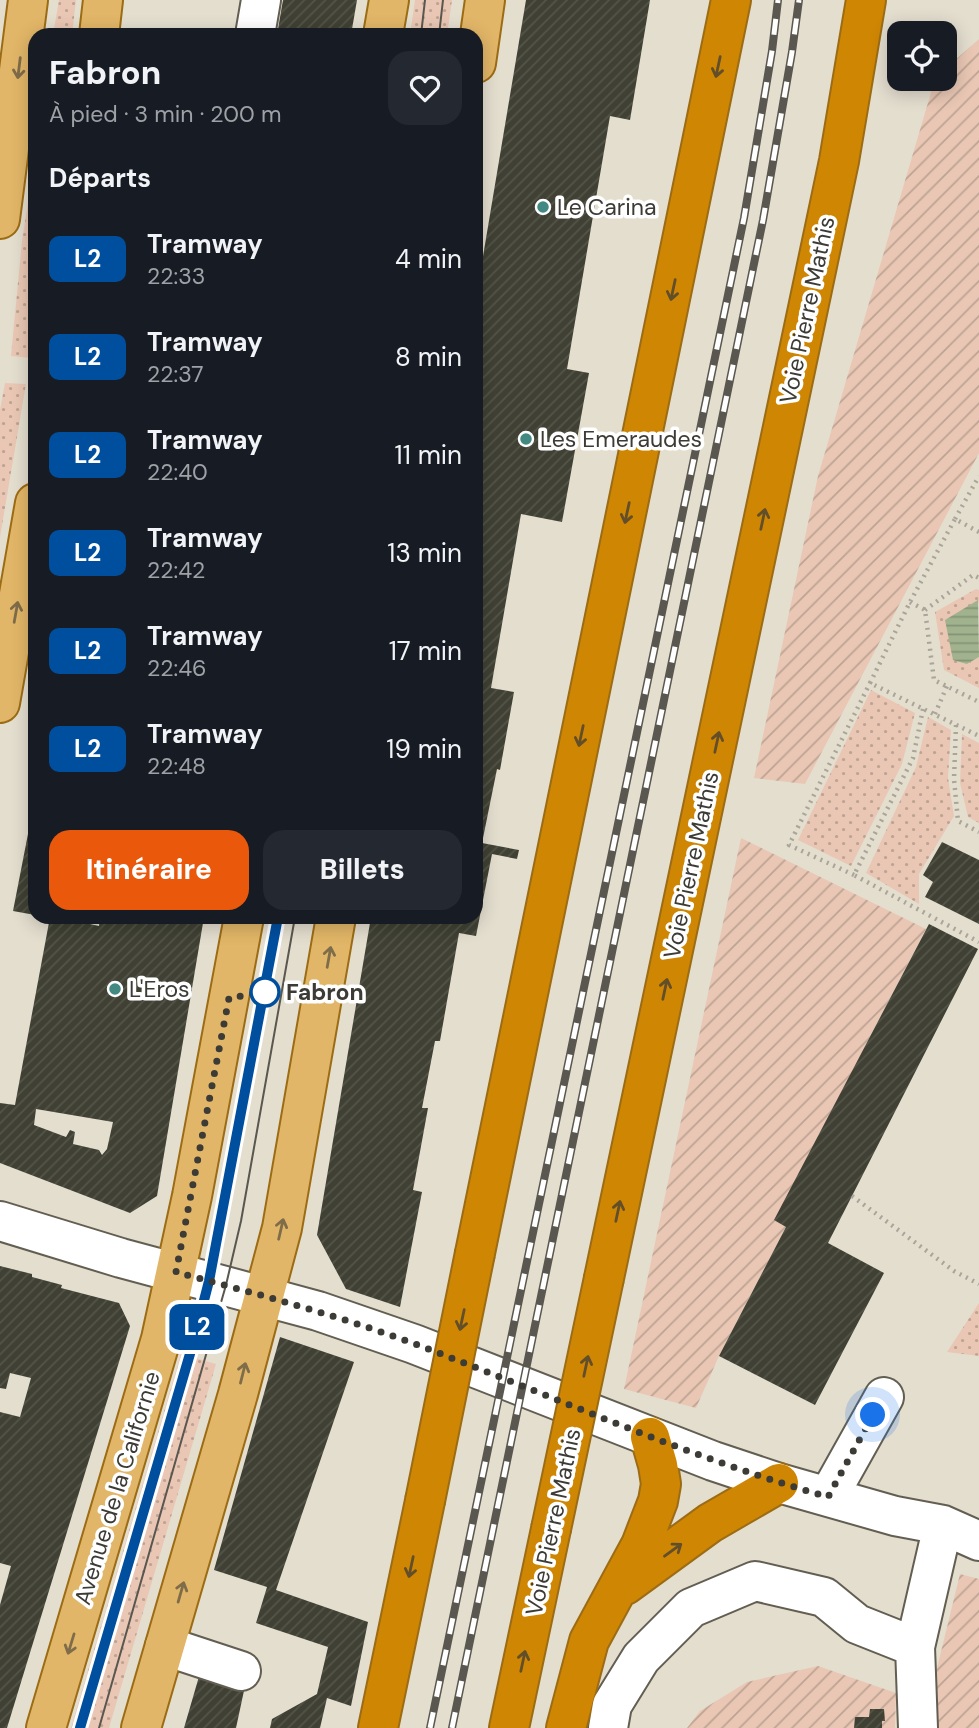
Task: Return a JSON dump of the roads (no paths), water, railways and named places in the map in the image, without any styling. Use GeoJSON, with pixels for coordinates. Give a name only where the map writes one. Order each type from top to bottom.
{"type":"FeatureCollection","features":[{"type":"Feature","properties":{"kind":"highway"},"geometry":{"type":"LineString","coordinates":[[378,1728],[731,0]]}},
{"type":"Feature","properties":{"kind":"highway","name":"Voie Pierre Mathis"},"geometry":{"type":"LineString","coordinates":[[509,1728],[839,161],[866,0]]}},
{"type":"Feature","properties":{"kind":"highway"},"geometry":{"type":"LineString","coordinates":[[566,1728],[589,1642],[641,1545],[658,1501],[661,1483],[650,1437]]}},
{"type":"Feature","properties":{"kind":"highway"},"geometry":{"type":"LineString","coordinates":[[618,1591],[710,1523],[779,1483]]}},
{"type":"Feature","properties":{"kind":"main road"},"geometry":{"type":"LineString","coordinates":[[0,219],[27,0]]}},
{"type":"Feature","properties":{"kind":"main road"},"geometry":{"type":"LineString","coordinates":[[100,28],[103,0]]}},
{"type":"Feature","properties":{"kind":"main road"},"geometry":{"type":"LineString","coordinates":[[384,28],[389,0]]}},
{"type":"Feature","properties":{"kind":"main road"},"geometry":{"type":"LineString","coordinates":[[481,28],[485,0]]}},
{"type":"Feature","properties":{"kind":"main road"},"geometry":{"type":"LineString","coordinates":[[0,703],[28,543]]}},
{"type":"Feature","properties":{"kind":"main road","name":"Avenue de la Californie"},"geometry":{"type":"LineString","coordinates":[[46,1728],[162,1339],[243,924]]}},
{"type":"Feature","properties":{"kind":"main road"},"geometry":{"type":"LineString","coordinates":[[141,1728],[238,1394],[282,1227],[335,924]]}},
{"type":"Feature","properties":{"kind":"street"},"geometry":{"type":"LineString","coordinates":[[257,28],[261,0]]}},
{"type":"Feature","properties":{"kind":"street"},"geometry":{"type":"LineString","coordinates":[[0,1221],[121,1258],[298,1304],[414,1344],[650,1437],[779,1483],[895,1516],[961,1522],[979,1541]]}},
{"type":"Feature","properties":{"kind":"street"},"geometry":{"type":"LineString","coordinates":[[828,1497],[884,1397]]}},
{"type":"Feature","properties":{"kind":"street"},"geometry":{"type":"LineString","coordinates":[[918,1728],[915,1647],[961,1522]]}},
{"type":"Feature","properties":{"kind":"street"},"geometry":{"type":"LineString","coordinates":[[609,1728],[612,1705],[641,1658],[691,1608],[755,1581],[824,1597],[857,1624],[915,1647]]}},
{"type":"Feature","properties":{"kind":"street"},"geometry":{"type":"LineString","coordinates":[[165,1646],[241,1671]]}},
{"type":"Feature","properties":{"kind":"tram line"},"geometry":{"type":"LineString","coordinates":[[422,28],[425,0]]}},
{"type":"Feature","properties":{"kind":"tram line"},"geometry":{"type":"LineString","coordinates":[[440,28],[443,0]]}},
{"type":"Feature","properties":{"kind":"tram line"},"geometry":{"type":"LineString","coordinates":[[80,1728],[209,1281],[277,924]]}},
{"type":"Feature","properties":{"kind":"tram line","name":"L2"},"geometry":{"type":"LineString","coordinates":[[80,1728],[209,1281],[277,924]]}},
{"type":"Feature","properties":{"kind":"tram line"},"geometry":{"type":"LineString","coordinates":[[99,1728],[226,1285],[241,1221],[294,924]]}},
{"type":"Feature","properties":{"kind":"railway"},"geometry":{"type":"LineString","coordinates":[[430,1728],[744,218],[778,0]]}},
{"type":"Feature","properties":{"kind":"railway"},"geometry":{"type":"LineString","coordinates":[[452,1728],[763,220],[799,0]]}},
{"type":"Feature","properties":{"kind":"place","name":"Le Carina"},"geometry":{"type":"Point","coordinates":[543,207]}},
{"type":"Feature","properties":{"kind":"place","name":"Les Emeraudes"},"geometry":{"type":"Point","coordinates":[526,439]}},
{"type":"Feature","properties":{"kind":"place","name":"L'Eros"},"geometry":{"type":"Point","coordinates":[115,989]}},
{"type":"Feature","properties":{"kind":"place","name":"Fabron"},"geometry":{"type":"Point","coordinates":[265,992]}}]}
